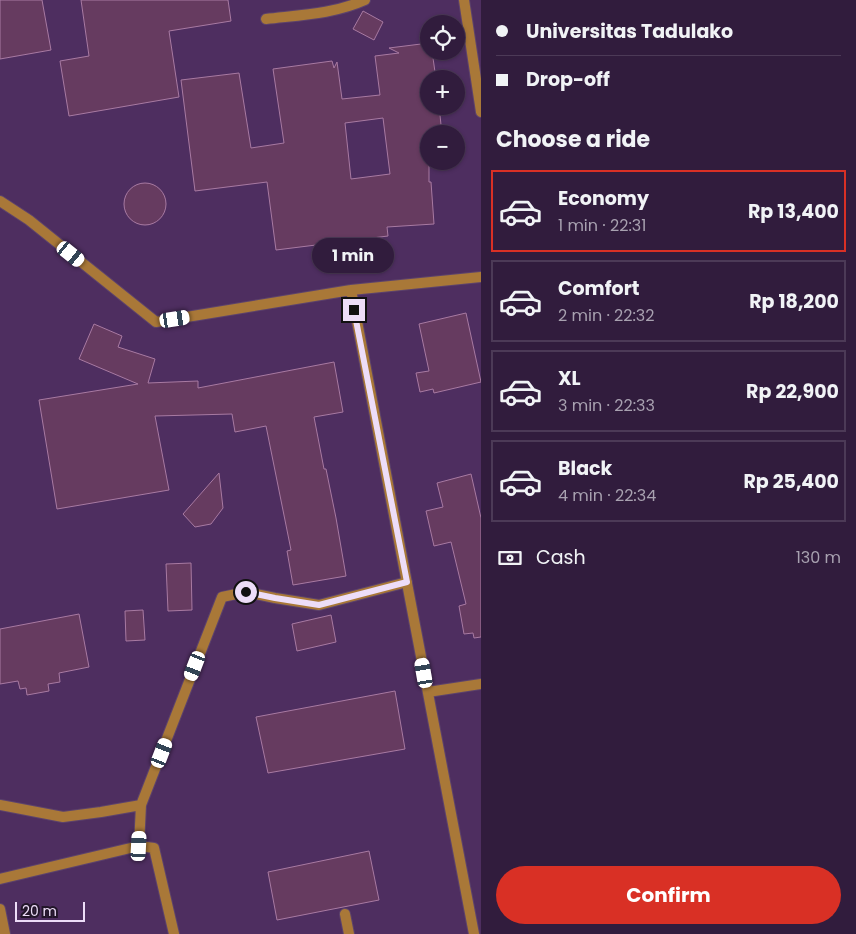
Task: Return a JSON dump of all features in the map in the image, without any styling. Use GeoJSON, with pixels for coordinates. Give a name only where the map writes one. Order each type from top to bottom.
{"type":"FeatureCollection","features":[{"type":"Feature","properties":{"kind":"lane"},"geometry":{"type":"LineString","coordinates":[[266,19],[316,14],[347,8],[366,0]]}},
{"type":"Feature","properties":{"kind":"lane"},"geometry":{"type":"LineString","coordinates":[[464,0],[481,112]]}},
{"type":"Feature","properties":{"kind":"lane"},"geometry":{"type":"LineString","coordinates":[[0,201],[29,220],[156,322],[351,290],[481,277]]}},
{"type":"Feature","properties":{"kind":"lane"},"geometry":{"type":"LineString","coordinates":[[351,290],[474,934]]}},
{"type":"Feature","properties":{"kind":"lane"},"geometry":{"type":"LineString","coordinates":[[139,846],[141,805],[222,597],[246,592],[319,605],[407,582]]}},
{"type":"Feature","properties":{"kind":"lane"},"geometry":{"type":"LineString","coordinates":[[428,692],[481,684]]}},
{"type":"Feature","properties":{"kind":"lane"},"geometry":{"type":"LineString","coordinates":[[0,805],[63,817],[141,805]]}},
{"type":"Feature","properties":{"kind":"lane"},"geometry":{"type":"LineString","coordinates":[[0,879],[139,846],[154,848],[174,934]]}},
{"type":"Feature","properties":{"kind":"lane"},"geometry":{"type":"LineString","coordinates":[[0,909],[5,934]]}},
{"type":"Feature","properties":{"kind":"lane"},"geometry":{"type":"LineString","coordinates":[[345,914],[349,934]]}},
{"type":"Feature","properties":{"kind":"shaded area"},"geometry":{"type":"Polygon","coordinates":[[[0,0],[481,0],[481,934],[0,934],[0,0]]]}},
{"type":"Feature","properties":{"kind":"building"},"geometry":{"type":"Polygon","coordinates":[[[0,0],[42,0],[51,50],[0,59],[0,0]]]}},
{"type":"Feature","properties":{"kind":"building"},"geometry":{"type":"Polygon","coordinates":[[[81,0],[228,0],[231,21],[169,31],[179,97],[69,116],[60,61],[89,56],[81,0]]]}},
{"type":"Feature","properties":{"kind":"building"},"geometry":{"type":"Polygon","coordinates":[[[363,11],[383,22],[374,40],[353,29],[363,11]]]}},
{"type":"Feature","properties":{"kind":"building"},"geometry":{"type":"Polygon","coordinates":[[[420,44],[420,60],[433,60],[435,70],[420,70],[420,115],[440,115],[441,125],[420,125],[420,170],[429,170],[434,224],[387,227],[388,236],[276,250],[267,182],[195,191],[181,80],[239,73],[251,148],[284,143],[273,69],[332,61],[334,68],[337,62],[342,99],[380,95],[375,56],[399,53],[389,48],[420,44]],[[383,118],[345,123],[351,179],[390,174],[383,118]]]}},
{"type":"Feature","properties":{"kind":"building"},"geometry":{"type":"Polygon","coordinates":[[[149,183],[157,186],[163,192],[166,204],[163,216],[157,222],[141,225],[133,222],[127,216],[124,200],[127,192],[133,186],[149,183]]]}},
{"type":"Feature","properties":{"kind":"building"},"geometry":{"type":"Polygon","coordinates":[[[466,313],[481,382],[434,393],[433,389],[420,392],[416,373],[429,371],[419,324],[466,313]]]}},
{"type":"Feature","properties":{"kind":"building"},"geometry":{"type":"Polygon","coordinates":[[[94,324],[122,336],[118,347],[155,359],[148,383],[198,381],[198,388],[334,362],[343,412],[314,417],[336,518],[346,576],[293,585],[287,551],[291,550],[266,426],[235,432],[232,414],[155,416],[169,490],[57,509],[39,400],[138,384],[79,359],[94,324]]]}},
{"type":"Feature","properties":{"kind":"building"},"geometry":{"type":"Polygon","coordinates":[[[219,473],[223,508],[211,524],[195,527],[183,514],[219,473]]]}},
{"type":"Feature","properties":{"kind":"building"},"geometry":{"type":"Polygon","coordinates":[[[471,474],[481,518],[481,637],[474,638],[473,633],[464,634],[459,606],[466,604],[451,542],[434,546],[426,511],[443,507],[437,483],[471,474]]]}},
{"type":"Feature","properties":{"kind":"building"},"geometry":{"type":"Polygon","coordinates":[[[191,563],[192,610],[168,611],[166,564],[191,563]]]}},
{"type":"Feature","properties":{"kind":"building"},"geometry":{"type":"Polygon","coordinates":[[[143,610],[145,640],[126,641],[125,611],[143,610]]]}},
{"type":"Feature","properties":{"kind":"building"},"geometry":{"type":"Polygon","coordinates":[[[79,614],[89,667],[59,673],[60,682],[48,684],[49,691],[27,695],[26,688],[20,689],[18,681],[0,684],[0,629],[79,614]]]}},
{"type":"Feature","properties":{"kind":"building"},"geometry":{"type":"Polygon","coordinates":[[[331,615],[336,642],[297,651],[292,624],[331,615]]]}},
{"type":"Feature","properties":{"kind":"building"},"geometry":{"type":"Polygon","coordinates":[[[395,691],[405,749],[268,773],[256,717],[395,691]]]}},
{"type":"Feature","properties":{"kind":"building"},"geometry":{"type":"Polygon","coordinates":[[[369,851],[379,900],[277,920],[268,872],[369,851]]]}},
{"type":"Feature","properties":{"kind":"route"},"geometry":{"type":"LineString","coordinates":[[246,592],[319,605],[407,582],[354,310]]}}]}
